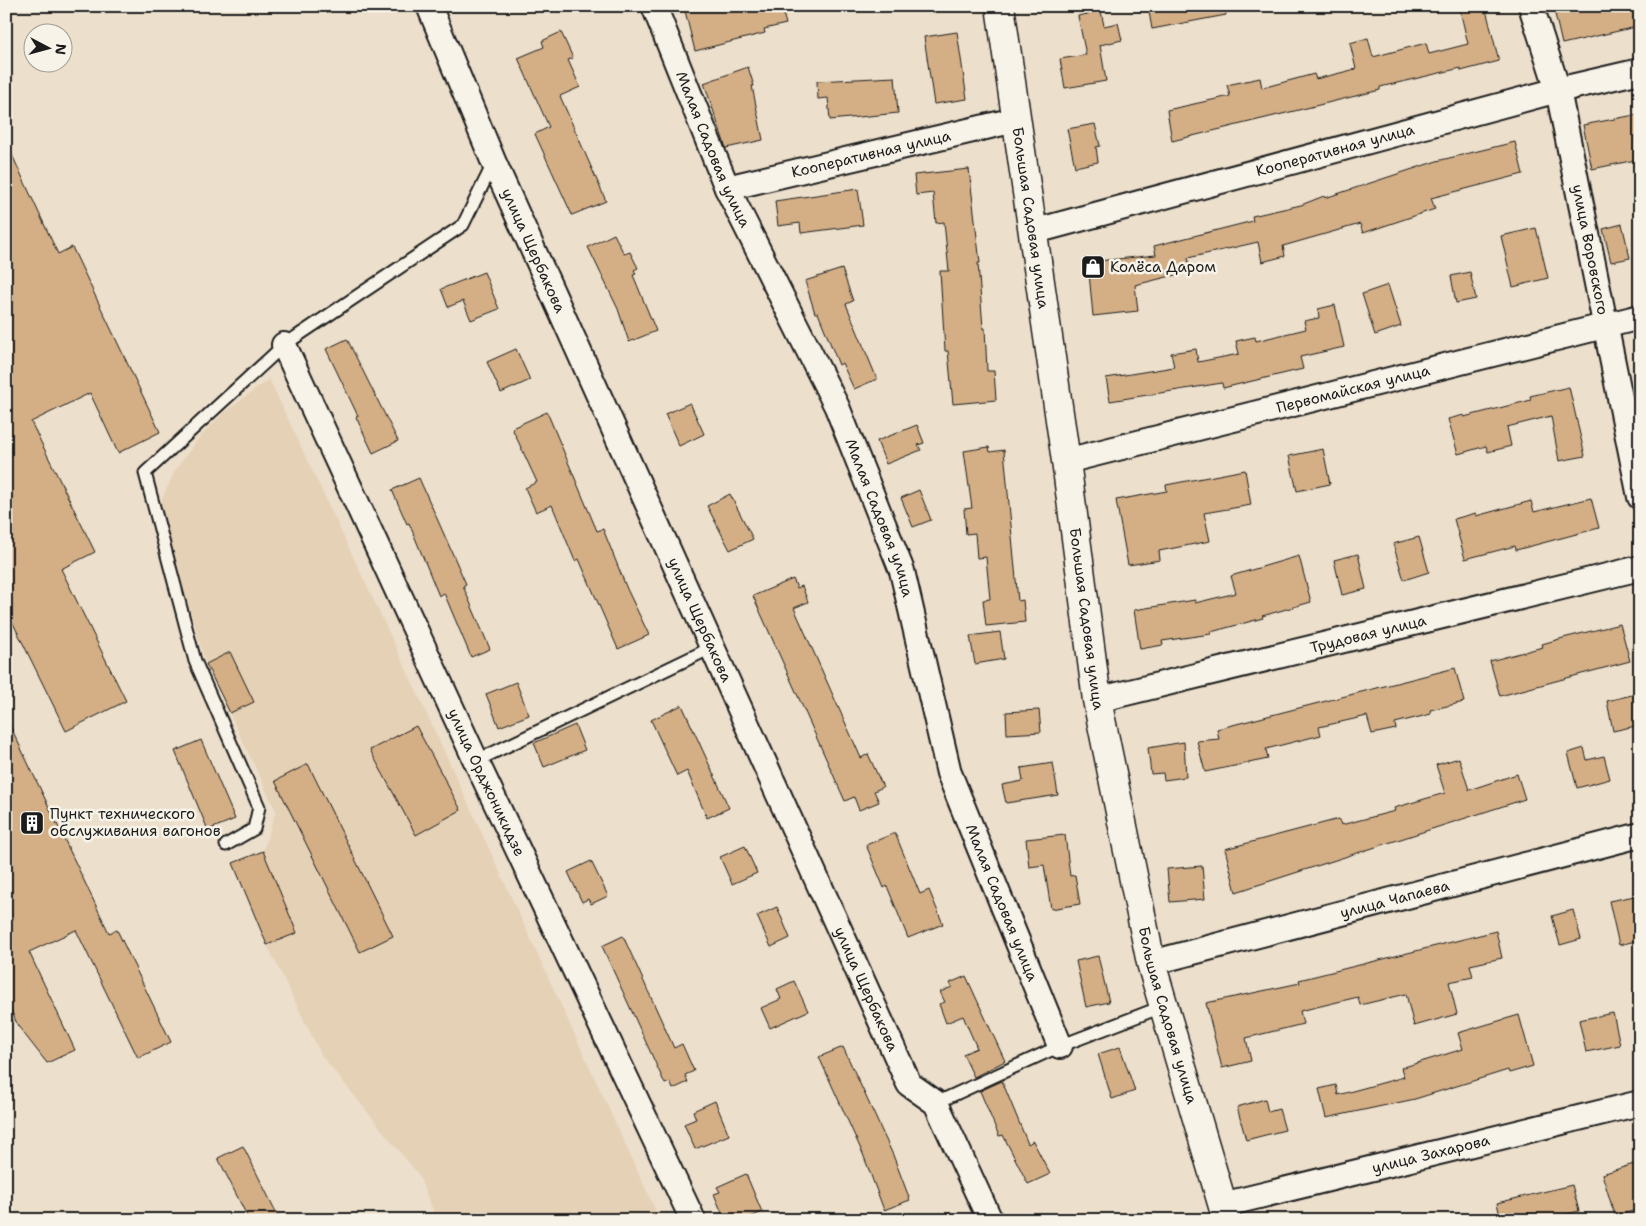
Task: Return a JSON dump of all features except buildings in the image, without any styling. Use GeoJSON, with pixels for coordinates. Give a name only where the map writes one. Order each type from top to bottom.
{"type":"FeatureCollection","features":[{"type":"Feature","properties":{"kind":"main road","name":"Большая Садовая улица"},"geometry":{"type":"LineString","coordinates":[[1000,6],[1015,120],[1066,461],[1097,700],[1151,963],[1225,1212]]}},
{"type":"Feature","properties":{"kind":"street","name":"улица Щербакова"},"geometry":{"type":"LineString","coordinates":[[429,6],[494,163],[909,1084],[936,1103]]}},
{"type":"Feature","properties":{"kind":"street","name":"Малая Садовая улица"},"geometry":{"type":"LineString","coordinates":[[654,6],[727,188],[837,407],[902,571],[949,772],[1060,1046]]}},
{"type":"Feature","properties":{"kind":"street","name":"улица Воровского"},"geometry":{"type":"LineString","coordinates":[[1531,6],[1558,90],[1640,497]]}},
{"type":"Feature","properties":{"kind":"street","name":"Кооперативная улица"},"geometry":{"type":"LineString","coordinates":[[1032,232],[1558,90],[1640,71]]}},
{"type":"Feature","properties":{"kind":"street","name":"Кооперативная улица"},"geometry":{"type":"LineString","coordinates":[[727,188],[1015,120]]}},
{"type":"Feature","properties":{"kind":"street","name":"Первомайская улица"},"geometry":{"type":"LineString","coordinates":[[1066,461],[1640,317]]}},
{"type":"Feature","properties":{"kind":"street","name":"улица Орджоникидзе"},"geometry":{"type":"LineString","coordinates":[[284,345],[476,761],[693,1220]]}},
{"type":"Feature","properties":{"kind":"street","name":"Трудовая улица"},"geometry":{"type":"LineString","coordinates":[[1097,700],[1640,568]]}},
{"type":"Feature","properties":{"kind":"street","name":"улица Чапаева"},"geometry":{"type":"LineString","coordinates":[[1151,963],[1640,835]]}},
{"type":"Feature","properties":{"kind":"street"},"geometry":{"type":"LineString","coordinates":[[936,1103],[990,1220]]}},
{"type":"Feature","properties":{"kind":"street","name":"улица Захарова"},"geometry":{"type":"LineString","coordinates":[[1225,1212],[1640,1103]]}},
{"type":"Feature","properties":{"kind":"lane"},"geometry":{"type":"LineString","coordinates":[[226,845],[254,829],[259,807],[195,661],[145,473],[284,345],[463,226],[494,163]]}},
{"type":"Feature","properties":{"kind":"lane"},"geometry":{"type":"LineString","coordinates":[[476,761],[711,648]]}},
{"type":"Feature","properties":{"kind":"lane"},"geometry":{"type":"LineString","coordinates":[[936,1103],[1060,1046],[1164,1006]]}},
{"type":"Feature","properties":{"kind":"shaded area"},"geometry":{"type":"Polygon","coordinates":[[[269,379],[408,673],[660,1220],[437,1220],[418,1174],[322,1056],[267,945],[233,863],[263,851],[276,811],[206,664],[159,505],[175,471],[195,443],[220,416],[269,379]]]}},
{"type":"Feature","properties":{"kind":"place","name":"Колёса Даром"},"geometry":{"type":"Point","coordinates":[1093,267]}},
{"type":"Feature","properties":{"kind":"place","name":"Пункт технического обслуживания вагонов"},"geometry":{"type":"Point","coordinates":[32,823]}}]}
